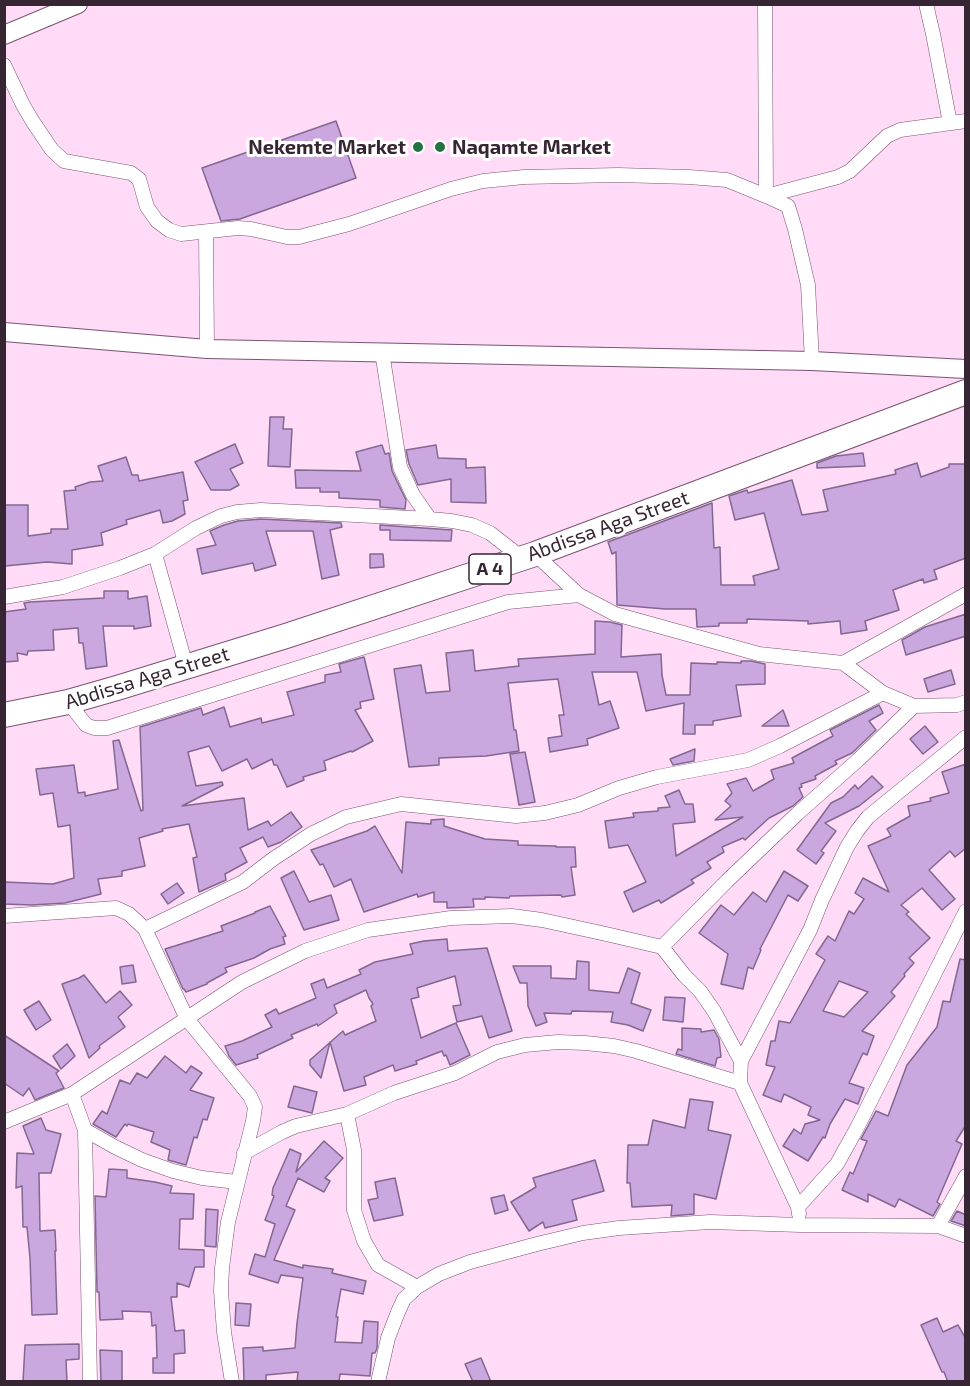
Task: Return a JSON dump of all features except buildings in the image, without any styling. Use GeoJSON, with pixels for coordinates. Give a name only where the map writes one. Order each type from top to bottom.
{"type":"FeatureCollection","features":[{"type":"Feature","properties":{"kind":"highway","name":"Abdissa Aga Street"},"geometry":{"type":"LineString","coordinates":[[4,715],[68,702],[298,632],[528,556],[966,392]]}},
{"type":"Feature","properties":{"kind":"street"},"geometry":{"type":"LineString","coordinates":[[4,35],[78,4]]}},
{"type":"Feature","properties":{"kind":"street"},"geometry":{"type":"LineString","coordinates":[[765,4],[766,196]]}},
{"type":"Feature","properties":{"kind":"street"},"geometry":{"type":"LineString","coordinates":[[926,4],[950,123]]}},
{"type":"Feature","properties":{"kind":"street"},"geometry":{"type":"LineString","coordinates":[[4,65],[22,105],[52,150],[64,161],[131,173],[140,179],[147,207],[157,221],[169,230],[181,234],[238,228],[299,237],[349,224],[451,189],[483,181],[524,177],[618,175],[727,180],[788,206],[808,285],[812,361]]}},
{"type":"Feature","properties":{"kind":"street"},"geometry":{"type":"LineString","coordinates":[[766,196],[838,177],[850,171],[886,136],[900,130],[966,121]]}},
{"type":"Feature","properties":{"kind":"street"},"geometry":{"type":"LineString","coordinates":[[206,232],[207,349]]}},
{"type":"Feature","properties":{"kind":"street"},"geometry":{"type":"LineString","coordinates":[[4,333],[207,349],[812,361],[966,369]]}},
{"type":"Feature","properties":{"kind":"street"},"geometry":{"type":"LineString","coordinates":[[382,352],[400,467],[413,495],[430,519]]}},
{"type":"Feature","properties":{"kind":"street"},"geometry":{"type":"LineString","coordinates":[[4,597],[63,587],[120,568],[155,554],[196,528],[221,516],[237,512],[261,510],[430,519],[472,525],[490,533],[528,556],[579,595],[615,614],[759,654],[843,663],[883,693],[914,706],[963,705]]}},
{"type":"Feature","properties":{"kind":"street"},"geometry":{"type":"LineString","coordinates":[[155,554],[186,666]]}},
{"type":"Feature","properties":{"kind":"street"},"geometry":{"type":"LineString","coordinates":[[843,663],[966,594]]}},
{"type":"Feature","properties":{"kind":"street"},"geometry":{"type":"LineString","coordinates":[[68,702],[86,725],[94,728],[107,728],[508,602],[579,595]]}},
{"type":"Feature","properties":{"kind":"street"},"geometry":{"type":"LineString","coordinates":[[145,929],[243,882],[311,834],[346,818],[401,804],[516,816],[578,806],[620,788],[657,777],[748,760],[883,693]]}},
{"type":"Feature","properties":{"kind":"street"},"geometry":{"type":"LineString","coordinates":[[662,947],[735,873],[914,706]]}},
{"type":"Feature","properties":{"kind":"street"},"geometry":{"type":"LineString","coordinates":[[800,1226],[798,1207],[740,1083],[741,1061],[810,930],[822,900],[857,831],[868,818],[966,737]]}},
{"type":"Feature","properties":{"kind":"street"},"geometry":{"type":"LineString","coordinates":[[4,916],[116,908],[129,914],[145,929],[187,1019],[250,1096],[255,1107],[254,1114],[224,1244],[221,1291],[224,1332],[232,1382]]}},
{"type":"Feature","properties":{"kind":"street"},"geometry":{"type":"LineString","coordinates":[[798,1207],[837,1164],[966,911]]}},
{"type":"Feature","properties":{"kind":"street"},"geometry":{"type":"LineString","coordinates":[[4,1122],[72,1094],[242,982],[305,951],[368,930],[451,918],[512,916],[595,931],[662,947],[714,1011],[741,1061]]}},
{"type":"Feature","properties":{"kind":"street"},"geometry":{"type":"LineString","coordinates":[[244,1153],[296,1126],[347,1114],[393,1093],[455,1073],[497,1052],[525,1045],[558,1042],[614,1046],[740,1083]]}},
{"type":"Feature","properties":{"kind":"street"},"geometry":{"type":"LineString","coordinates":[[72,1094],[85,1130],[90,1382]]}},
{"type":"Feature","properties":{"kind":"street"},"geometry":{"type":"LineString","coordinates":[[347,1114],[354,1150],[354,1210],[364,1241],[378,1265],[417,1287]]}},
{"type":"Feature","properties":{"kind":"street"},"geometry":{"type":"LineString","coordinates":[[85,1130],[142,1160],[173,1171],[202,1178],[237,1182]]}},
{"type":"Feature","properties":{"kind":"street"},"geometry":{"type":"LineString","coordinates":[[938,1226],[966,1176]]}},
{"type":"Feature","properties":{"kind":"street"},"geometry":{"type":"LineString","coordinates":[[378,1382],[388,1338],[398,1312],[404,1299],[417,1287],[439,1274],[470,1262],[583,1233],[631,1227],[710,1222],[800,1226],[938,1226],[966,1236]]}},
{"type":"Feature","properties":{"kind":"place","name":"Nekemte Market"},"geometry":{"type":"Point","coordinates":[418,147]}},
{"type":"Feature","properties":{"kind":"place","name":"Naqamte Market"},"geometry":{"type":"Point","coordinates":[440,147]}}]}
